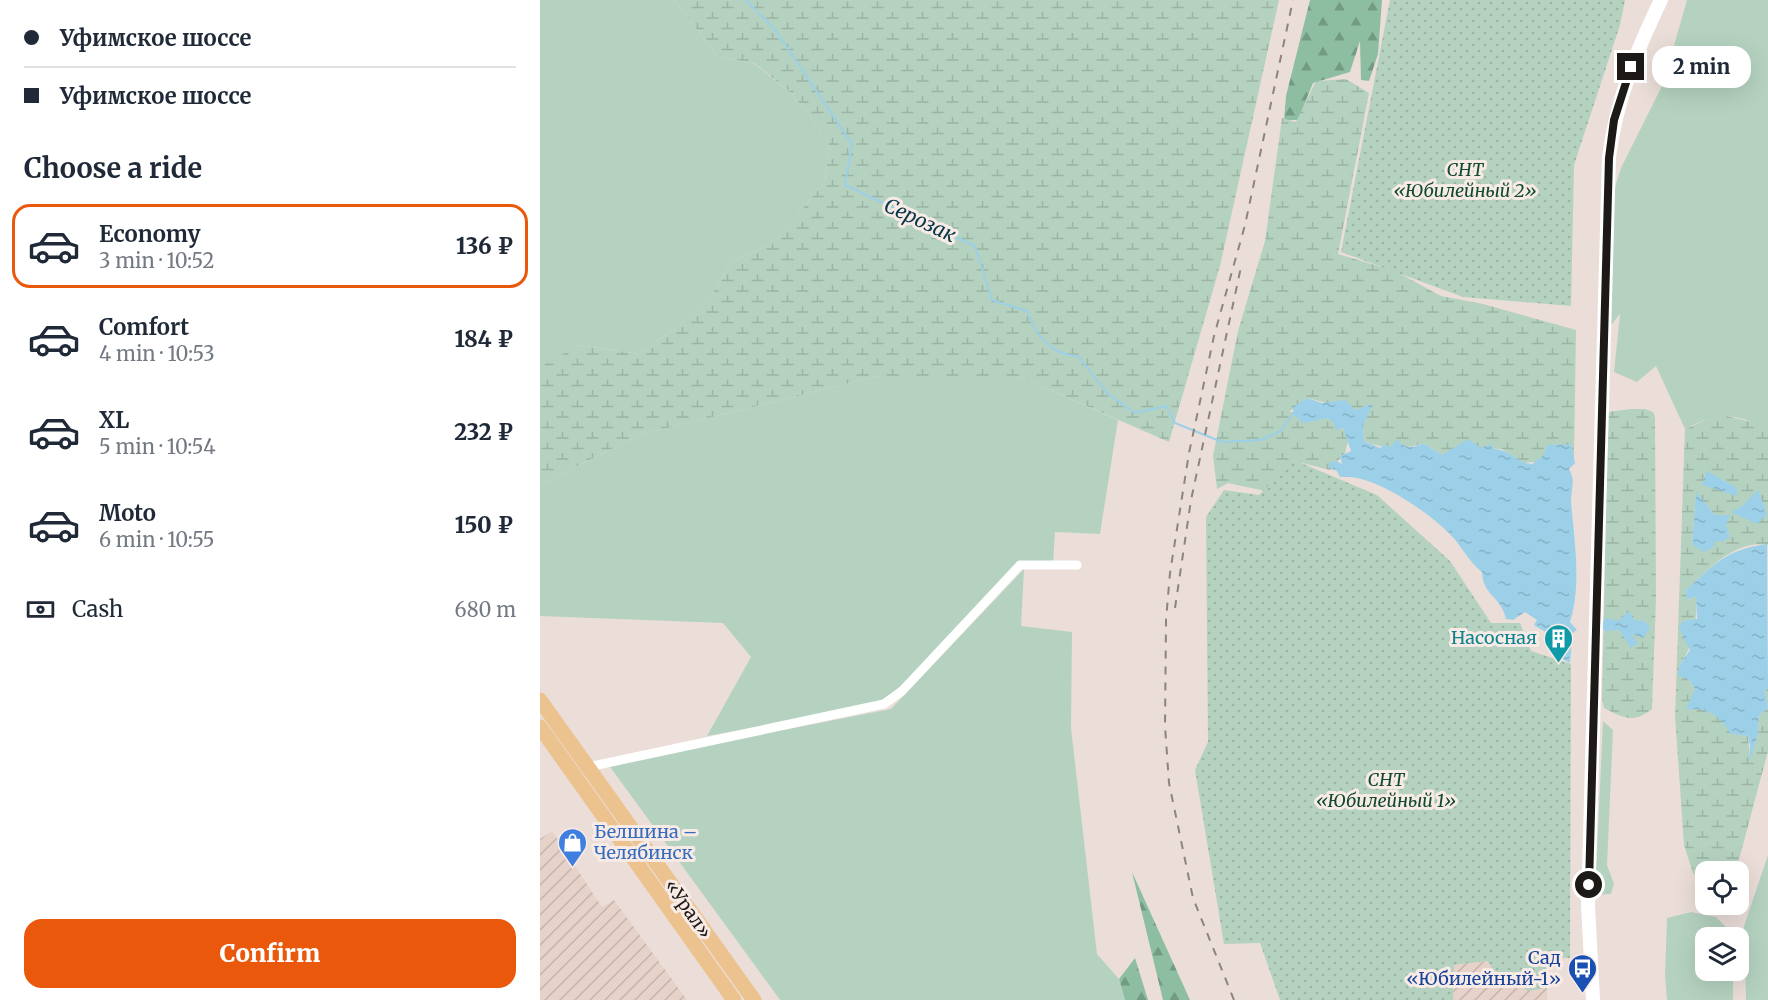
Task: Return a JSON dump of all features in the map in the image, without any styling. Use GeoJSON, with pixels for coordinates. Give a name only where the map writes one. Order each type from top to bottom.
{"type":"FeatureCollection","features":[{"type":"Feature","properties":{"kind":"main road"},"geometry":{"type":"LineString","coordinates":[[1593,1000],[1588,906],[1609,158],[1614,120],[1624,85],[1661,0]]}},
{"type":"Feature","properties":{"kind":"main road","name":"«Урал»"},"geometry":{"type":"LineString","coordinates":[[540,700],[754,1000]]}},
{"type":"Feature","properties":{"kind":"main road","name":"«Урал»"},"geometry":{"type":"LineString","coordinates":[[540,727],[734,1000]]}},
{"type":"Feature","properties":{"kind":"street"},"geometry":{"type":"LineString","coordinates":[[588,767],[884,704],[902,691],[982,609],[1020,565],[1077,565]]}},
{"type":"Feature","properties":{"kind":"shaded area"},"geometry":{"type":"Polygon","coordinates":[[[552,831],[602,907],[614,900],[687,1000],[540,1000],[540,839],[552,831]]]}},
{"type":"Feature","properties":{"kind":"shaded area"},"geometry":{"type":"Polygon","coordinates":[[[1487,961],[1494,970],[1528,990],[1547,988],[1547,1000],[1453,1000],[1454,965],[1487,961]]]}},
{"type":"Feature","properties":{"kind":"green space"},"geometry":{"type":"Polygon","coordinates":[[[540,0],[674,0],[717,56],[755,64],[792,94],[829,141],[825,182],[771,245],[732,261],[713,293],[678,326],[640,354],[579,345],[540,369],[540,0]]]}},
{"type":"Feature","properties":{"kind":"green space"},"geometry":{"type":"Polygon","coordinates":[[[674,0],[1279,0],[1220,266],[1169,442],[1018,376],[879,376],[639,435],[540,485],[540,367],[579,345],[640,354],[678,326],[713,293],[732,261],[771,245],[825,182],[829,141],[792,94],[756,64],[717,56],[674,0]]]}},
{"type":"Feature","properties":{"kind":"green space"},"geometry":{"type":"Polygon","coordinates":[[[1310,0],[1382,0],[1378,54],[1369,81],[1361,80],[1360,41],[1350,72],[1313,83],[1298,120],[1284,120],[1286,96],[1310,0]]]}},
{"type":"Feature","properties":{"kind":"green space","name":"СНТ «Юбилейный 2»"},"geometry":{"type":"Polygon","coordinates":[[[1390,0],[1625,0],[1620,25],[1574,165],[1571,306],[1463,297],[1341,252],[1390,0]]]}},
{"type":"Feature","properties":{"kind":"green space"},"geometry":{"type":"Polygon","coordinates":[[[1687,0],[1768,0],[1768,432],[1746,420],[1727,416],[1707,419],[1685,429],[1656,366],[1637,382],[1614,372],[1620,314],[1607,330],[1608,274],[1615,187],[1621,168],[1663,84],[1687,0]]]}},
{"type":"Feature","properties":{"kind":"green space"},"geometry":{"type":"Polygon","coordinates":[[[1346,79],[1369,93],[1338,254],[1395,271],[1441,296],[1483,304],[1576,330],[1574,459],[1521,463],[1502,449],[1481,448],[1442,455],[1423,443],[1402,448],[1378,446],[1364,441],[1363,426],[1372,405],[1355,410],[1307,398],[1289,412],[1323,415],[1336,422],[1349,437],[1345,453],[1330,470],[1302,463],[1270,492],[1228,483],[1217,489],[1213,456],[1238,331],[1265,241],[1282,118],[1296,122],[1316,81],[1346,79]]]}},
{"type":"Feature","properties":{"kind":"green space"},"geometry":{"type":"Polygon","coordinates":[[[879,376],[1018,376],[1118,420],[1100,534],[1055,532],[1053,564],[1026,564],[887,699],[875,705],[707,736],[751,657],[723,623],[540,616],[540,485],[639,435],[879,376]]]}},
{"type":"Feature","properties":{"kind":"green space"},"geometry":{"type":"Polygon","coordinates":[[[1645,409],[1653,412],[1655,417],[1656,599],[1652,709],[1639,717],[1628,718],[1604,708],[1602,699],[1608,412],[1645,409]]]}},
{"type":"Feature","properties":{"kind":"green space"},"geometry":{"type":"Polygon","coordinates":[[[1719,414],[1755,423],[1768,432],[1768,545],[1756,544],[1733,551],[1713,565],[1686,590],[1688,600],[1696,595],[1696,614],[1692,641],[1679,666],[1695,689],[1699,709],[1717,714],[1731,733],[1748,736],[1750,759],[1758,735],[1759,715],[1768,708],[1768,751],[1739,861],[1695,861],[1695,875],[1684,845],[1675,716],[1685,429],[1719,414]],[[1696,493],[1692,544],[1715,515],[1696,493]]]}},
{"type":"Feature","properties":{"kind":"green space","name":"СНТ «Юбилейный 1»"},"geometry":{"type":"Polygon","coordinates":[[[1294,460],[1377,495],[1450,561],[1491,623],[1520,623],[1531,651],[1571,664],[1570,958],[1546,957],[1547,988],[1528,991],[1494,970],[1487,961],[1454,965],[1453,1000],[1280,1000],[1260,943],[1224,944],[1195,770],[1208,742],[1206,517],[1224,490],[1259,495],[1294,460]]]}},
{"type":"Feature","properties":{"kind":"green space"},"geometry":{"type":"Polygon","coordinates":[[[1024,569],[1021,626],[1072,632],[1071,728],[1097,954],[1119,979],[1125,1000],[780,1000],[608,764],[891,709],[1024,569]]]}},
{"type":"Feature","properties":{"kind":"green space"},"geometry":{"type":"Polygon","coordinates":[[[1768,688],[1768,708],[1765,691],[1768,688]]]}},
{"type":"Feature","properties":{"kind":"green space"},"geometry":{"type":"Polygon","coordinates":[[[1603,721],[1613,730],[1607,865],[1614,884],[1611,894],[1595,895],[1603,721]]]}},
{"type":"Feature","properties":{"kind":"green space"},"geometry":{"type":"Polygon","coordinates":[[[1768,855],[1768,1000],[1746,1000],[1745,981],[1749,981],[1749,927],[1744,926],[1768,855]]]}},
{"type":"Feature","properties":{"kind":"green space"},"geometry":{"type":"Polygon","coordinates":[[[1132,872],[1190,1000],[1163,1000],[1132,872]]]}},
{"type":"Feature","properties":{"kind":"green space"},"geometry":{"type":"Polygon","coordinates":[[[1691,912],[1695,915],[1716,917],[1726,927],[1695,927],[1695,981],[1733,981],[1733,1000],[1667,1000],[1665,976],[1667,918],[1691,912]]]}},
{"type":"Feature","properties":{"kind":"green space"},"geometry":{"type":"Polygon","coordinates":[[[1135,958],[1148,1000],[1125,1000],[1119,979],[1135,958]]]}},
{"type":"Feature","properties":{"kind":"water"},"geometry":{"type":"Polygon","coordinates":[[[1307,398],[1322,403],[1345,400],[1355,410],[1373,404],[1363,426],[1364,441],[1380,448],[1385,444],[1391,447],[1397,439],[1409,447],[1423,443],[1442,455],[1468,439],[1481,448],[1490,444],[1494,449],[1504,451],[1532,464],[1544,455],[1547,445],[1571,444],[1575,463],[1569,469],[1573,481],[1571,501],[1576,593],[1570,622],[1577,630],[1569,635],[1572,640],[1570,663],[1562,659],[1546,642],[1547,633],[1534,625],[1537,620],[1525,612],[1513,620],[1506,619],[1504,611],[1485,586],[1482,572],[1439,524],[1383,487],[1353,477],[1340,477],[1337,471],[1329,468],[1329,463],[1336,461],[1342,464],[1340,456],[1351,451],[1343,428],[1336,430],[1334,423],[1328,418],[1303,423],[1294,415],[1293,407],[1307,398]]]}},
{"type":"Feature","properties":{"kind":"water"},"geometry":{"type":"Polygon","coordinates":[[[1707,471],[1737,488],[1737,496],[1702,485],[1707,471]]]}},
{"type":"Feature","properties":{"kind":"water"},"geometry":{"type":"Polygon","coordinates":[[[1758,490],[1767,514],[1757,524],[1731,512],[1741,507],[1758,490]]]}},
{"type":"Feature","properties":{"kind":"water"},"geometry":{"type":"Polygon","coordinates":[[[1696,492],[1715,515],[1730,515],[1726,525],[1730,537],[1724,541],[1715,541],[1713,547],[1704,552],[1692,544],[1696,492]]]}},
{"type":"Feature","properties":{"kind":"water"},"geometry":{"type":"Polygon","coordinates":[[[1767,544],[1768,688],[1765,691],[1768,708],[1759,715],[1758,735],[1749,763],[1748,736],[1731,734],[1713,714],[1702,710],[1686,709],[1695,689],[1689,680],[1678,676],[1679,666],[1690,650],[1679,628],[1683,621],[1697,619],[1696,596],[1687,600],[1686,590],[1722,559],[1741,550],[1767,544]]]}},
{"type":"Feature","properties":{"kind":"water"},"geometry":{"type":"Polygon","coordinates":[[[1629,611],[1634,620],[1645,621],[1650,628],[1643,638],[1631,634],[1638,643],[1631,648],[1619,630],[1606,631],[1599,626],[1607,618],[1618,621],[1629,611]]]}},
{"type":"Feature","properties":{"kind":"waterway","name":"Серозак"},"geometry":{"type":"LineString","coordinates":[[746,0],[776,31],[852,144],[845,185],[975,246],[992,300],[1027,311],[1045,342],[1059,352],[1078,356],[1108,394],[1135,413],[1166,406],[1175,423],[1222,442],[1261,440],[1281,431],[1294,412]]}},
{"type":"Feature","properties":{"kind":"railway"},"geometry":{"type":"LineString","coordinates":[[1234,1000],[1193,898],[1169,783],[1165,726],[1166,620],[1170,573],[1189,453],[1214,336],[1245,225],[1293,0]]}},
{"type":"Feature","properties":{"kind":"railway"},"geometry":{"type":"LineString","coordinates":[[1175,608],[1191,500],[1241,267]]}},
{"type":"Feature","properties":{"kind":"place","name":"Насосная"},"geometry":{"type":"Point","coordinates":[1558,664]}},
{"type":"Feature","properties":{"kind":"place","name":"Белшина – Челябинск"},"geometry":{"type":"Point","coordinates":[573,868]}},
{"type":"Feature","properties":{"kind":"place","name":"Сад «Юбилейный-1»"},"geometry":{"type":"Point","coordinates":[1582,994]}},
{"type":"Feature","properties":{"kind":"route"},"geometry":{"type":"LineString","coordinates":[[1589,885],[1599,433],[1609,158],[1614,120],[1631,67]]}}]}
